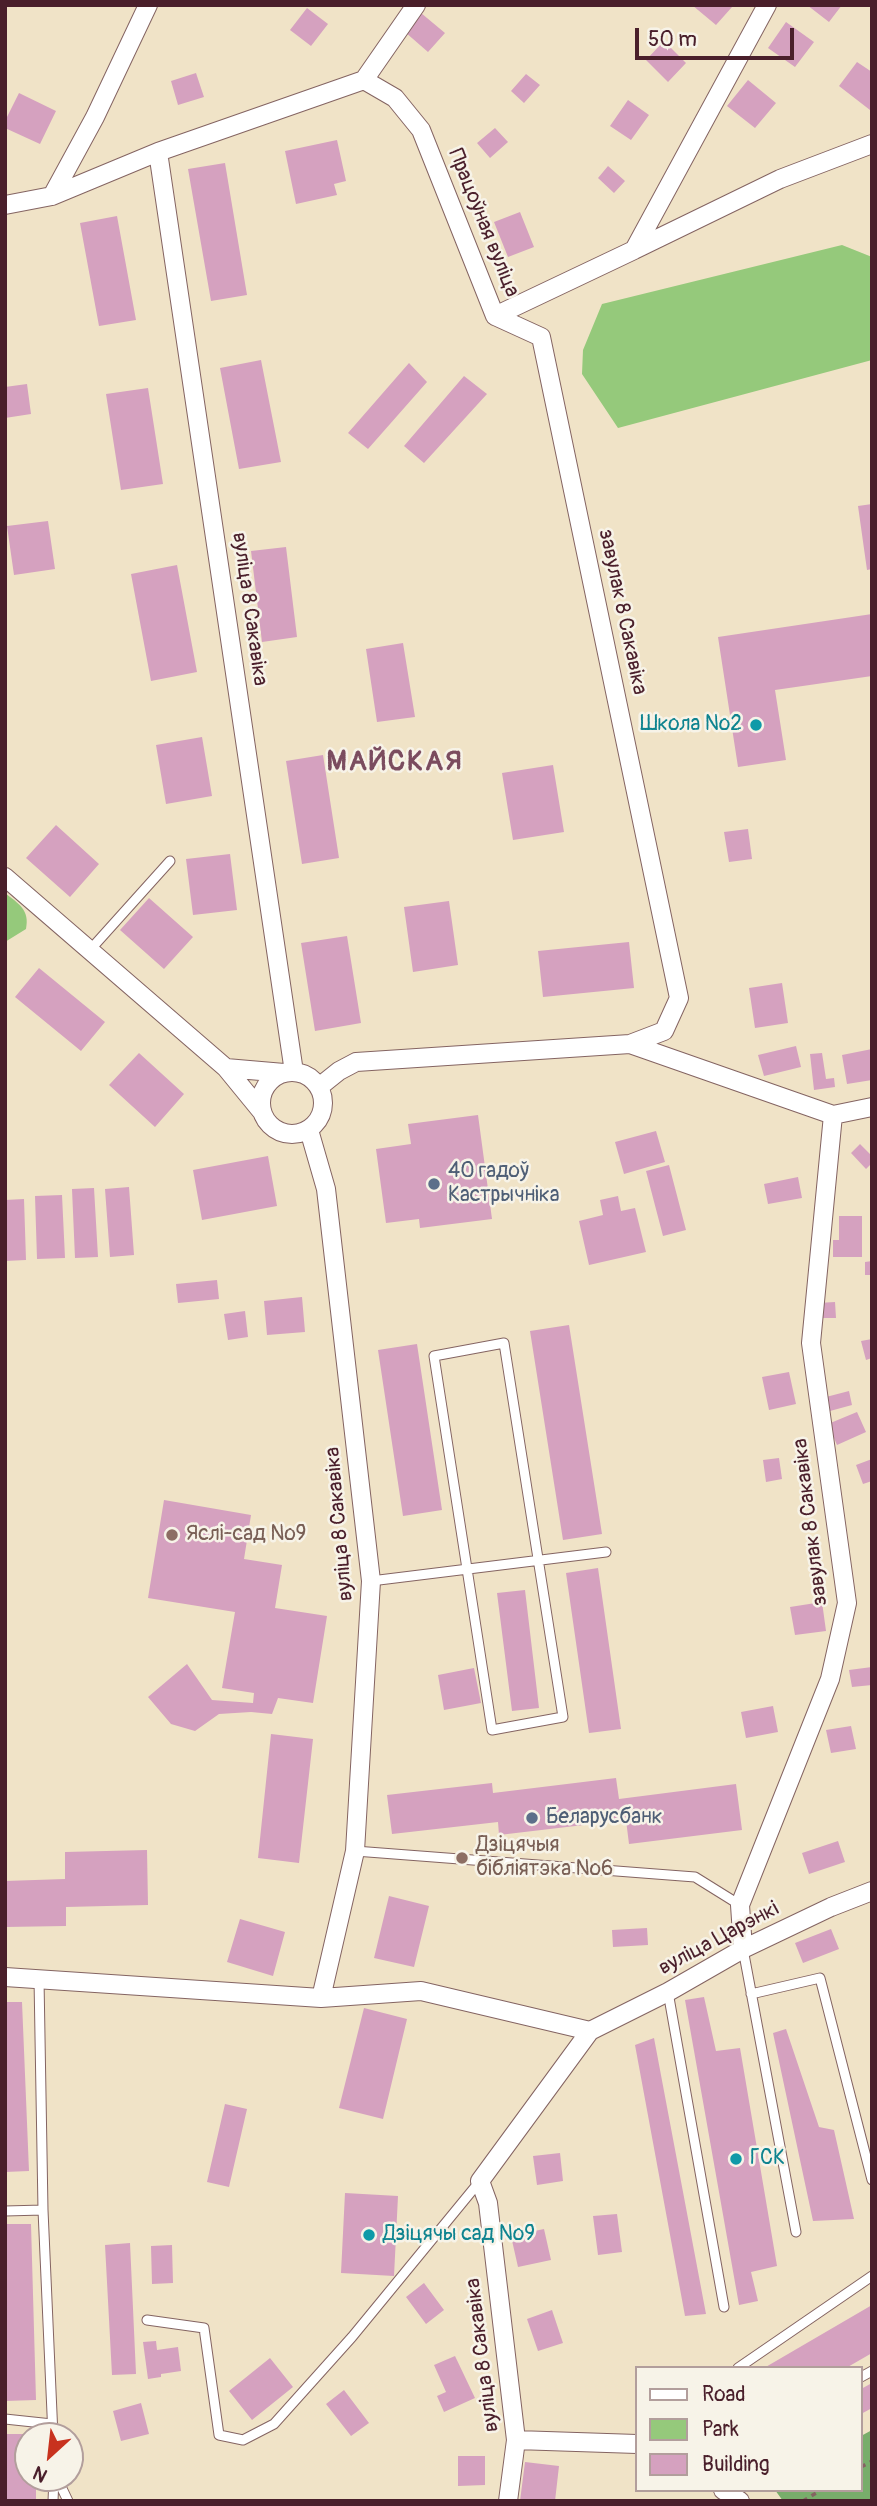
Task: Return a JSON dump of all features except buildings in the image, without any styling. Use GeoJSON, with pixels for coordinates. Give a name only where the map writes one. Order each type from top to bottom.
{"type":"FeatureCollection","features":[{"type":"Feature","properties":{"kind":"street"},"geometry":{"type":"LineString","coordinates":[[52,196],[95,117],[148,5]]}},
{"type":"Feature","properties":{"kind":"street"},"geometry":{"type":"LineString","coordinates":[[5,205],[52,196],[158,152],[364,80],[416,5]]}},
{"type":"Feature","properties":{"kind":"street"},"geometry":{"type":"LineString","coordinates":[[634,250],[767,5]]}},
{"type":"Feature","properties":{"kind":"street","name":"Працоўная вуліца"},"geometry":{"type":"LineString","coordinates":[[364,80],[395,98],[421,130],[495,316],[780,178],[872,144]]}},
{"type":"Feature","properties":{"kind":"street","name":"вуліца 8 Сакавіка"},"geometry":{"type":"LineString","coordinates":[[158,152],[289,1073]]}},
{"type":"Feature","properties":{"kind":"street","name":"завулак 8 Сакавіка"},"geometry":{"type":"LineString","coordinates":[[495,316],[541,337],[679,998],[664,1031],[630,1044]]}},
{"type":"Feature","properties":{"kind":"street"},"geometry":{"type":"LineString","coordinates":[[5,877],[226,1068],[273,1128],[291,1135],[309,1130],[317,1123],[324,1105],[312,1079],[289,1073],[226,1068]]}},
{"type":"Feature","properties":{"kind":"street"},"geometry":{"type":"LineString","coordinates":[[318,1087],[356,1062],[630,1044],[833,1115],[872,1107]]}},
{"type":"Feature","properties":{"kind":"street"},"geometry":{"type":"LineString","coordinates":[[262,1112],[263,1092],[268,1084],[289,1073]]}},
{"type":"Feature","properties":{"kind":"street","name":"завулак 8 Сакавіка"},"geometry":{"type":"LineString","coordinates":[[743,1949],[740,1905],[830,1679],[846,1603],[811,1343],[833,1115]]}},
{"type":"Feature","properties":{"kind":"street","name":"вуліца 8 Сакавіка"},"geometry":{"type":"LineString","coordinates":[[309,1130],[326,1189],[371,1581],[355,1851],[321,1998]]}},
{"type":"Feature","properties":{"kind":"street","name":"вуліца Царэнкі"},"geometry":{"type":"LineString","coordinates":[[590,2031],[668,1992],[743,1949],[831,1907],[872,1891]]}},
{"type":"Feature","properties":{"kind":"street"},"geometry":{"type":"LineString","coordinates":[[5,1977],[321,1998],[421,1991],[590,2031],[480,2180]]}},
{"type":"Feature","properties":{"kind":"street","name":"вуліца 8 Сакавіка"},"geometry":{"type":"LineString","coordinates":[[480,2180],[488,2203],[516,2440],[508,2501]]}},
{"type":"Feature","properties":{"kind":"street"},"geometry":{"type":"LineString","coordinates":[[516,2440],[636,2444]]}},
{"type":"Feature","properties":{"kind":"lane"},"geometry":{"type":"LineString","coordinates":[[90,950],[170,861]]}},
{"type":"Feature","properties":{"kind":"lane"},"geometry":{"type":"LineString","coordinates":[[504,1343],[563,1717],[492,1730],[468,1569],[434,1356],[504,1343]]}},
{"type":"Feature","properties":{"kind":"lane"},"geometry":{"type":"LineString","coordinates":[[371,1581],[606,1552]]}},
{"type":"Feature","properties":{"kind":"lane"},"geometry":{"type":"LineString","coordinates":[[355,1851],[695,1877],[740,1905]]}},
{"type":"Feature","properties":{"kind":"lane"},"geometry":{"type":"LineString","coordinates":[[743,1949],[796,2232]]}},
{"type":"Feature","properties":{"kind":"lane"},"geometry":{"type":"LineString","coordinates":[[751,1994],[820,1978],[872,2180]]}},
{"type":"Feature","properties":{"kind":"lane"},"geometry":{"type":"LineString","coordinates":[[39,1979],[43,2210],[52,2422]]}},
{"type":"Feature","properties":{"kind":"lane"},"geometry":{"type":"LineString","coordinates":[[668,1992],[724,2307]]}},
{"type":"Feature","properties":{"kind":"lane"},"geometry":{"type":"LineString","coordinates":[[147,2320],[204,2328],[219,2435],[243,2440],[274,2424],[352,2337],[480,2180]]}},
{"type":"Feature","properties":{"kind":"lane"},"geometry":{"type":"LineString","coordinates":[[5,2211],[43,2210]]}},
{"type":"Feature","properties":{"kind":"lane"},"geometry":{"type":"LineString","coordinates":[[741,2366],[872,2276]]}},
{"type":"Feature","properties":{"kind":"lane"},"geometry":{"type":"LineString","coordinates":[[5,2418],[36,2422]]}},
{"type":"Feature","properties":{"kind":"green space"},"geometry":{"type":"Polygon","coordinates":[[[842,245],[872,257],[872,360],[618,428],[582,374],[583,350],[602,304],[842,245]]]}},
{"type":"Feature","properties":{"kind":"green space"},"geometry":{"type":"Polygon","coordinates":[[[5,893],[22,908],[27,922],[26,929],[5,942],[5,893]]]}},
{"type":"Feature","properties":{"kind":"green space"},"geometry":{"type":"Polygon","coordinates":[[[872,2430],[872,2498],[867,2501],[783,2501],[776,2492],[863,2492],[863,2435],[872,2430]]]}},
{"type":"Feature","properties":{"kind":"place","name":"Школа №2"},"geometry":{"type":"Point","coordinates":[756,725]}},
{"type":"Feature","properties":{"kind":"place","name":"40 гадоў Кастрычніка"},"geometry":{"type":"Point","coordinates":[434,1184]}},
{"type":"Feature","properties":{"kind":"place","name":"Яслі-сад №9"},"geometry":{"type":"Point","coordinates":[172,1535]}},
{"type":"Feature","properties":{"kind":"place","name":"Беларусбанк"},"geometry":{"type":"Point","coordinates":[532,1818]}},
{"type":"Feature","properties":{"kind":"place","name":"Дзіцячыя бібліятэка №6"},"geometry":{"type":"Point","coordinates":[462,1858]}},
{"type":"Feature","properties":{"kind":"place","name":"ГСК"},"geometry":{"type":"Point","coordinates":[736,2159]}},
{"type":"Feature","properties":{"kind":"place","name":"Дзіцячы сад №9"},"geometry":{"type":"Point","coordinates":[369,2235]}},
{"type":"Feature","properties":{"kind":"district","name":"МАЙСКАЯ"},"geometry":{"type":"Point","coordinates":[395,763]}}]}
